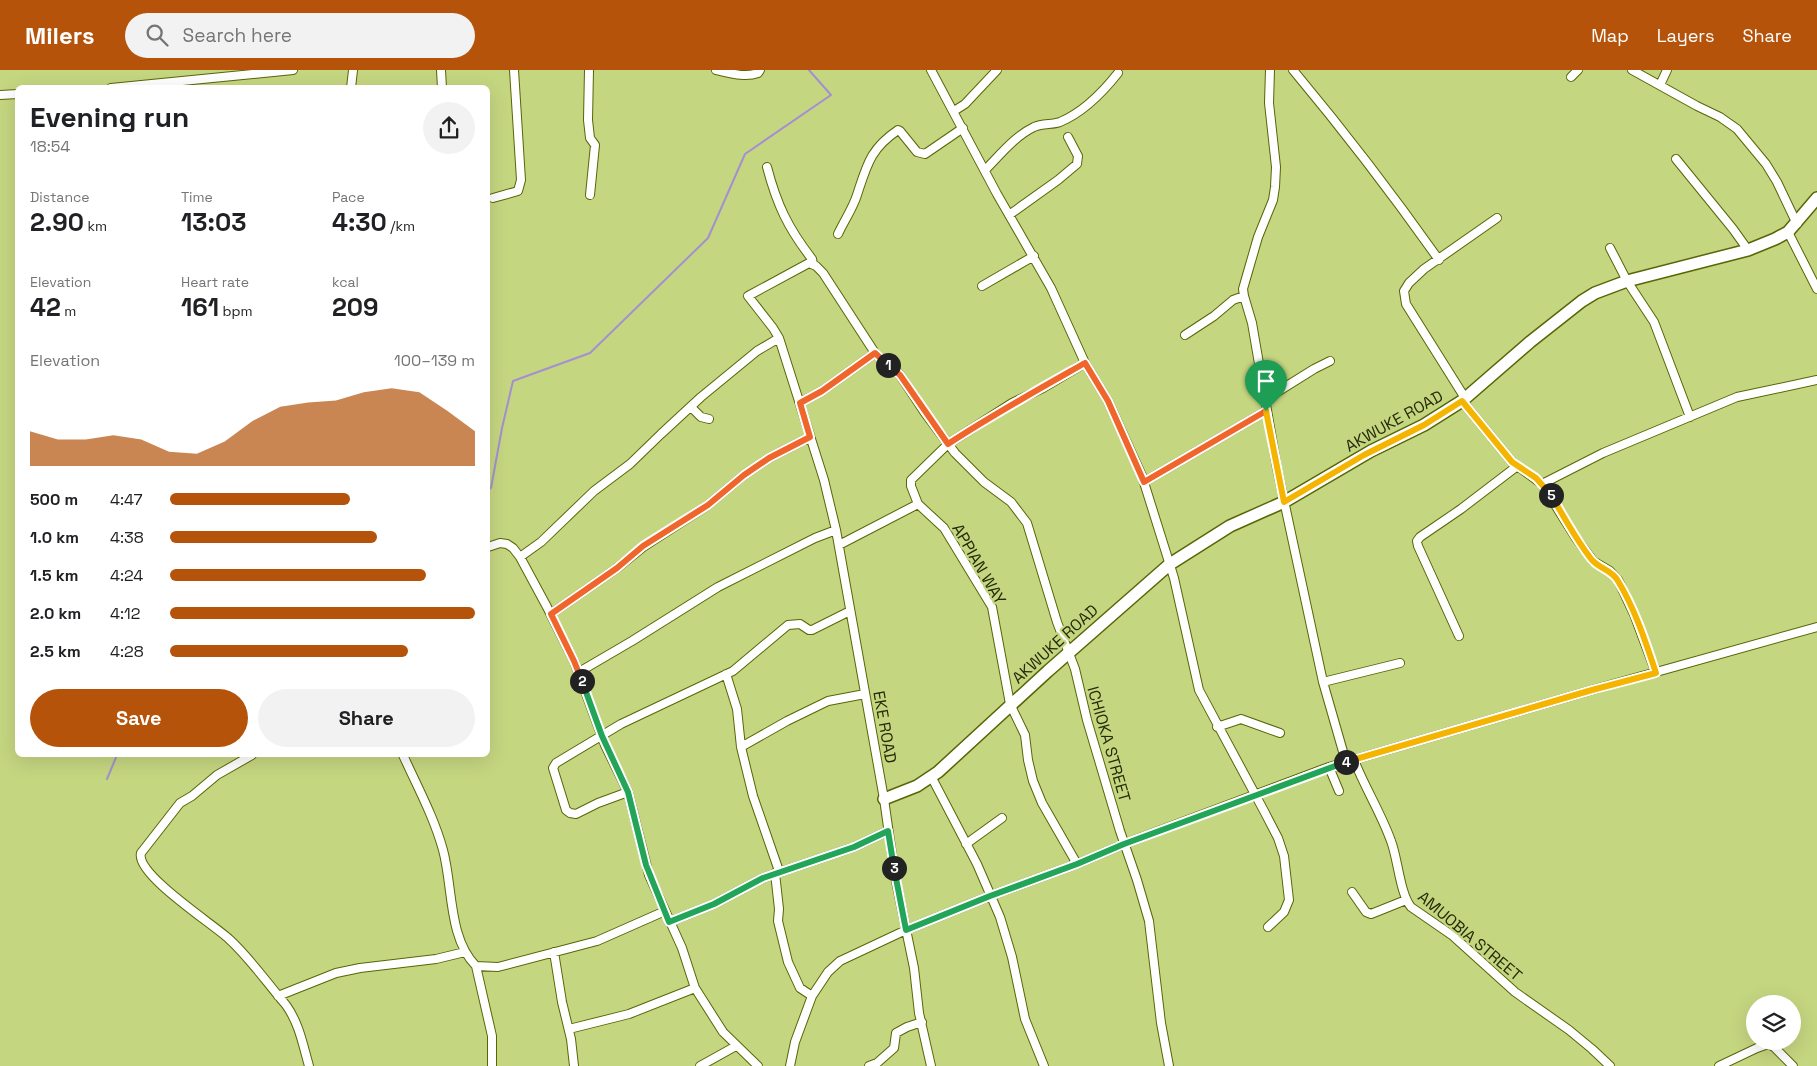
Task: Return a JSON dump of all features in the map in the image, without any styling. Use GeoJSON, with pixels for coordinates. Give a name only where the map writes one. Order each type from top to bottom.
{"type":"FeatureCollection","features":[{"type":"Feature","properties":{"kind":"main road","name":"AKWUKE ROAD"},"geometry":{"type":"LineString","coordinates":[[884,799],[932,778],[1069,652],[1170,564],[1237,522],[1284,502],[1364,455],[1424,425],[1464,400],[1530,342],[1582,301],[1627,281],[1748,250],[1775,239],[1792,228],[1817,198]]}},
{"type":"Feature","properties":{"kind":"street"},"geometry":{"type":"LineString","coordinates":[[141,85],[293,70]]}},
{"type":"Feature","properties":{"kind":"street"},"geometry":{"type":"LineString","coordinates":[[351,85],[353,70]]}},
{"type":"Feature","properties":{"kind":"street"},"geometry":{"type":"LineString","coordinates":[[441,70],[442,85]]}},
{"type":"Feature","properties":{"kind":"street"},"geometry":{"type":"LineString","coordinates":[[493,198],[518,191],[521,180],[514,70]]}},
{"type":"Feature","properties":{"kind":"street"},"geometry":{"type":"LineString","coordinates":[[589,70],[588,120],[590,138],[595,145],[590,195]]}},
{"type":"Feature","properties":{"kind":"street"},"geometry":{"type":"LineString","coordinates":[[716,70],[752,75],[760,70]]}},
{"type":"Feature","properties":{"kind":"street"},"geometry":{"type":"LineString","coordinates":[[931,70],[1009,215],[1034,256],[1085,363],[1108,401],[1144,482],[1170,564],[1199,690],[1278,838],[1284,856],[1289,900],[1284,912],[1268,927]]}},
{"type":"Feature","properties":{"kind":"street"},"geometry":{"type":"LineString","coordinates":[[954,111],[974,95],[997,70]]}},
{"type":"Feature","properties":{"kind":"street"},"geometry":{"type":"LineString","coordinates":[[1185,335],[1214,316],[1233,300],[1244,296],[1247,275],[1258,237],[1273,200],[1275,187],[1276,167],[1269,103],[1270,70]]}},
{"type":"Feature","properties":{"kind":"street"},"geometry":{"type":"LineString","coordinates":[[1292,70],[1340,127],[1406,213],[1439,260]]}},
{"type":"Feature","properties":{"kind":"street"},"geometry":{"type":"LineString","coordinates":[[1571,77],[1578,70]]}},
{"type":"Feature","properties":{"kind":"street"},"geometry":{"type":"LineString","coordinates":[[1632,70],[1720,117],[1737,129],[1766,164],[1777,182],[1792,228],[1817,289]]}},
{"type":"Feature","properties":{"kind":"street"},"geometry":{"type":"LineString","coordinates":[[1660,86],[1666,70]]}},
{"type":"Feature","properties":{"kind":"street"},"geometry":{"type":"LineString","coordinates":[[985,170],[1009,145],[1025,132],[1041,124],[1059,122],[1083,108],[1098,96],[1118,73]]}},
{"type":"Feature","properties":{"kind":"street"},"geometry":{"type":"LineString","coordinates":[[0,95],[15,94]]}},
{"type":"Feature","properties":{"kind":"street"},"geometry":{"type":"LineString","coordinates":[[838,234],[857,196],[866,167],[877,147],[886,138],[898,130],[918,152],[924,154],[963,128]]}},
{"type":"Feature","properties":{"kind":"street"},"geometry":{"type":"LineString","coordinates":[[1009,215],[1077,164],[1078,156],[1068,137]]}},
{"type":"Feature","properties":{"kind":"street"},"geometry":{"type":"LineString","coordinates":[[1676,159],[1748,250]]}},
{"type":"Feature","properties":{"kind":"street","name":"ICHIOKA STREET"},"geometry":{"type":"LineString","coordinates":[[767,166],[774,196],[794,236],[812,259],[813,264],[823,273],[875,353],[900,375],[948,444],[977,476],[1011,502],[1027,523],[1057,622],[1069,652],[1087,720],[1150,926],[1161,1023],[1169,1066]]}},
{"type":"Feature","properties":{"kind":"street"},"geometry":{"type":"LineString","coordinates":[[1497,218],[1424,269],[1409,283],[1404,291],[1406,304],[1464,400],[1516,466],[1536,478],[1542,484],[1593,561],[1610,571],[1618,580],[1634,614],[1656,673]]}},
{"type":"Feature","properties":{"kind":"street"},"geometry":{"type":"LineString","coordinates":[[1610,248],[1627,281],[1654,322],[1690,417]]}},
{"type":"Feature","properties":{"kind":"street"},"geometry":{"type":"LineString","coordinates":[[982,286],[1034,256]]}},
{"type":"Feature","properties":{"kind":"street","name":"EKE ROAD"},"geometry":{"type":"LineString","coordinates":[[813,264],[803,266],[749,294],[748,298],[779,338],[824,480],[836,530],[884,799],[895,876],[914,968],[918,1004],[932,1066]]}},
{"type":"Feature","properties":{"kind":"street","name":"AMUOBIA STREET"},"geometry":{"type":"LineString","coordinates":[[1244,296],[1252,323],[1266,399],[1266,411],[1323,682],[1350,761],[1390,839],[1399,866],[1406,900],[1411,907],[1460,942],[1515,992],[1592,1048],[1610,1066]]}},
{"type":"Feature","properties":{"kind":"street"},"geometry":{"type":"LineString","coordinates":[[520,558],[541,542],[594,491],[630,464],[691,407],[757,351],[779,338]]}},
{"type":"Feature","properties":{"kind":"street"},"geometry":{"type":"LineString","coordinates":[[800,403],[822,391],[875,353]]}},
{"type":"Feature","properties":{"kind":"street"},"geometry":{"type":"LineString","coordinates":[[1266,399],[1330,360]]}},
{"type":"Feature","properties":{"kind":"street"},"geometry":{"type":"LineString","coordinates":[[839,545],[918,504],[911,486],[911,480],[948,444],[1012,403],[1043,388],[1085,363]]}},
{"type":"Feature","properties":{"kind":"street"},"geometry":{"type":"LineString","coordinates":[[1542,484],[1603,453],[1736,398],[1817,380]]}},
{"type":"Feature","properties":{"kind":"street"},"geometry":{"type":"LineString","coordinates":[[691,407],[701,417],[709,419]]}},
{"type":"Feature","properties":{"kind":"street"},"geometry":{"type":"LineString","coordinates":[[1144,482],[1266,411]]}},
{"type":"Feature","properties":{"kind":"street"},"geometry":{"type":"LineString","coordinates":[[551,614],[617,568],[643,546],[708,505],[744,475],[769,458],[810,437]]}},
{"type":"Feature","properties":{"kind":"street"},"geometry":{"type":"LineString","coordinates":[[1458,636],[1417,542],[1420,537],[1461,509],[1516,466]]}},
{"type":"Feature","properties":{"kind":"street","name":"APPIAN WAY"},"geometry":{"type":"LineString","coordinates":[[918,504],[944,528],[992,607],[1011,706],[1025,735],[1030,770],[1042,803],[1077,864]]}},
{"type":"Feature","properties":{"kind":"street"},"geometry":{"type":"LineString","coordinates":[[579,672],[718,587],[815,538],[836,530]]}},
{"type":"Feature","properties":{"kind":"street"},"geometry":{"type":"LineString","coordinates":[[490,546],[500,543],[507,544],[513,548],[551,614],[579,672],[602,736],[628,792],[646,865],[669,922],[682,948],[696,988],[715,1020],[736,1046],[758,1066]]}},
{"type":"Feature","properties":{"kind":"street"},"geometry":{"type":"LineString","coordinates":[[628,792],[598,803],[576,814],[570,813],[566,810],[553,768],[556,763],[632,718],[739,667],[792,624],[800,624],[812,630],[850,611]]}},
{"type":"Feature","properties":{"kind":"street"},"geometry":{"type":"LineString","coordinates":[[790,1066],[795,1042],[812,996],[823,977],[836,964],[906,930],[1124,844],[1329,767],[1817,627]]}},
{"type":"Feature","properties":{"kind":"street"},"geometry":{"type":"LineString","coordinates":[[1323,682],[1400,663]]}},
{"type":"Feature","properties":{"kind":"street"},"geometry":{"type":"LineString","coordinates":[[726,674],[737,709],[741,747],[753,796],[777,872],[778,921],[788,962],[800,988],[812,996]]}},
{"type":"Feature","properties":{"kind":"street"},"geometry":{"type":"LineString","coordinates":[[741,747],[787,720],[828,701],[865,694]]}},
{"type":"Feature","properties":{"kind":"street"},"geometry":{"type":"LineString","coordinates":[[1218,727],[1240,719],[1280,733]]}},
{"type":"Feature","properties":{"kind":"street"},"geometry":{"type":"LineString","coordinates":[[249,757],[218,775],[180,803],[141,853],[140,858],[158,881],[234,943],[278,996],[294,1017],[309,1066]]}},
{"type":"Feature","properties":{"kind":"street"},"geometry":{"type":"LineString","coordinates":[[404,757],[432,818],[444,851],[452,906],[465,952],[476,966],[492,1036],[492,1066]]}},
{"type":"Feature","properties":{"kind":"street"},"geometry":{"type":"LineString","coordinates":[[1329,767],[1339,791]]}},
{"type":"Feature","properties":{"kind":"street"},"geometry":{"type":"LineString","coordinates":[[932,778],[977,864],[1000,917],[1012,957],[1028,1030],[1044,1066]]}},
{"type":"Feature","properties":{"kind":"street"},"geometry":{"type":"LineString","coordinates":[[966,844],[1002,818]]}},
{"type":"Feature","properties":{"kind":"street"},"geometry":{"type":"LineString","coordinates":[[669,922],[714,904],[777,872],[844,851],[888,831]]}},
{"type":"Feature","properties":{"kind":"street"},"geometry":{"type":"LineString","coordinates":[[1352,892],[1363,909],[1371,914],[1406,900]]}},
{"type":"Feature","properties":{"kind":"street"},"geometry":{"type":"LineString","coordinates":[[476,966],[498,967],[597,940],[665,911]]}},
{"type":"Feature","properties":{"kind":"street"},"geometry":{"type":"LineString","coordinates":[[278,996],[336,973],[360,968],[436,959],[465,952]]}},
{"type":"Feature","properties":{"kind":"street"},"geometry":{"type":"LineString","coordinates":[[554,952],[574,1066]]}},
{"type":"Feature","properties":{"kind":"street"},"geometry":{"type":"LineString","coordinates":[[569,1029],[628,1014],[696,988]]}},
{"type":"Feature","properties":{"kind":"street"},"geometry":{"type":"LineString","coordinates":[[869,1066],[877,1063],[894,1048],[896,1034],[906,1027],[922,1022]]}},
{"type":"Feature","properties":{"kind":"street"},"geometry":{"type":"LineString","coordinates":[[1719,1066],[1768,1044],[1794,1066]]}},
{"type":"Feature","properties":{"kind":"street"},"geometry":{"type":"LineString","coordinates":[[700,1066],[736,1046]]}},
{"type":"Feature","properties":{"kind":"waterway"},"geometry":{"type":"LineString","coordinates":[[490,489],[513,381],[590,353],[708,238],[745,154],[831,95],[809,70]]}},
{"type":"Feature","properties":{"kind":"waterway"},"geometry":{"type":"LineString","coordinates":[[107,779],[116,757]]}},
{"type":"Feature","properties":{"kind":"route"},"geometry":{"type":"LineString","coordinates":[[875,353],[900,375],[948,444],[1012,403],[1043,388],[1085,363],[1108,401],[1144,482],[1266,411],[1284,502],[1364,455],[1424,425],[1462,401],[1512,462],[1542,484],[1593,561],[1610,571],[1618,580],[1634,614],[1656,673],[1329,767],[1124,844],[906,930],[888,831],[854,847],[779,871],[714,904],[669,922],[646,865],[628,792],[605,745],[579,672],[551,614],[617,568],[643,546],[708,505],[744,475],[781,451],[810,437],[800,403],[822,391],[875,353]]}}]}
